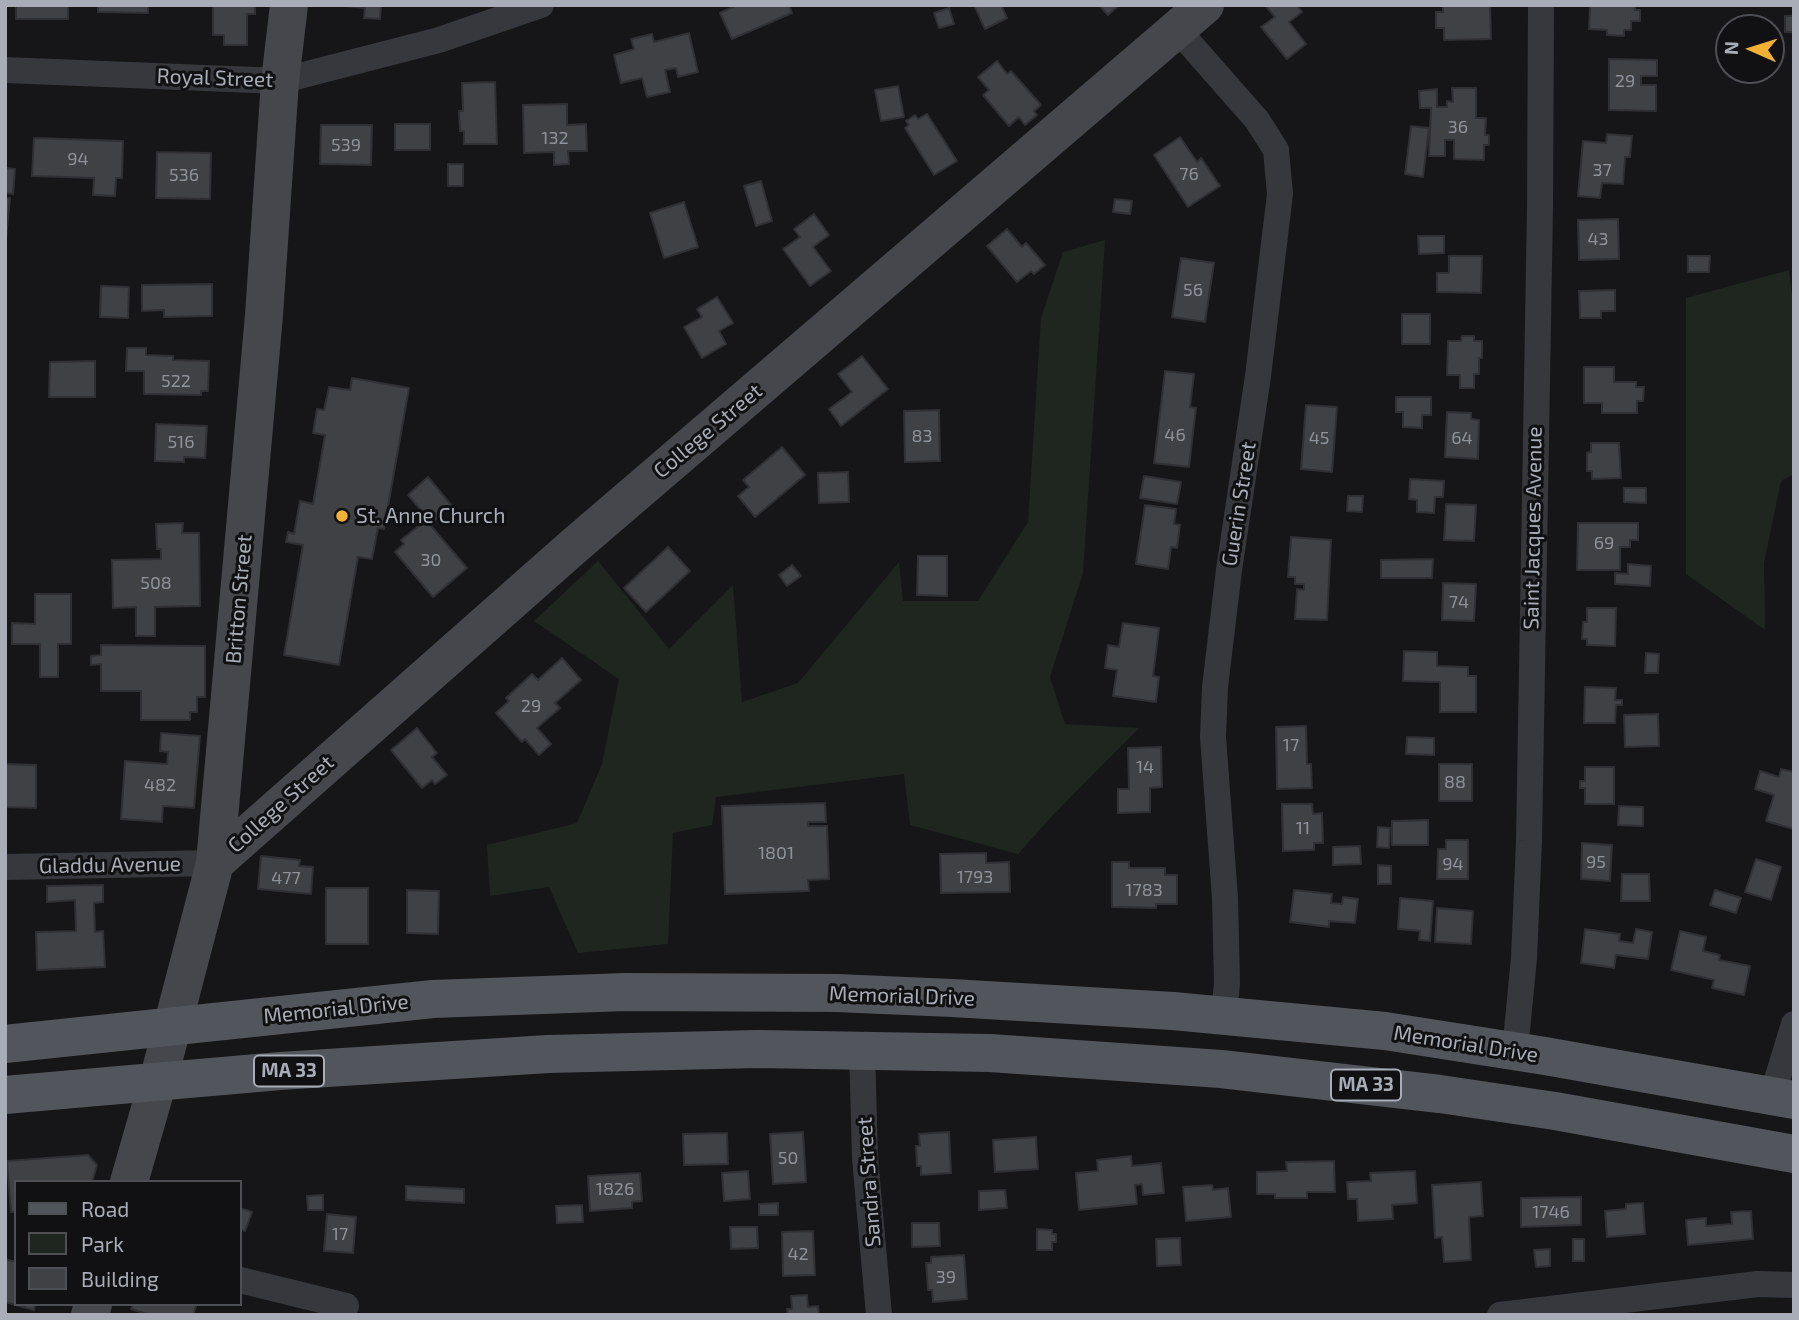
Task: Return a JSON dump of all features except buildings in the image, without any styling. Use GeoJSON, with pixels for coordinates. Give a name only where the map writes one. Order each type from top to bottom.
{"type":"FeatureCollection","features":[{"type":"Feature","properties":{"kind":"main road","name":"Memorial Drive"},"geometry":{"type":"LineString","coordinates":[[5,1044],[433,999],[639,992],[837,993],[1224,1015],[1385,1031],[1783,1098]]}},
{"type":"Feature","properties":{"kind":"main road","name":"MA 33"},"geometry":{"type":"LineString","coordinates":[[5,1095],[158,1081],[548,1054],[758,1048],[990,1053],[1102,1059],[1326,1080],[1555,1111],[1794,1154]]}},
{"type":"Feature","properties":{"kind":"street","name":"Britton Street"},"geometry":{"type":"LineString","coordinates":[[130,1180],[215,863],[264,315],[280,81],[289,5]]}},
{"type":"Feature","properties":{"kind":"street","name":"Royal Street"},"geometry":{"type":"LineString","coordinates":[[5,70],[280,81],[439,40],[541,5]]}},
{"type":"Feature","properties":{"kind":"street","name":"Saint Jacques Avenue"},"geometry":{"type":"LineString","coordinates":[[1514,1051],[1524,958],[1529,841],[1540,221],[1541,5]]}},
{"type":"Feature","properties":{"kind":"street","name":"College Street"},"geometry":{"type":"LineString","coordinates":[[215,863],[569,550],[1191,17]]}},
{"type":"Feature","properties":{"kind":"street","name":"Guerin Street"},"geometry":{"type":"LineString","coordinates":[[1191,17],[1276,150],[1280,194],[1215,687],[1213,737],[1221,825],[1227,973],[1224,1015]]}},
{"type":"Feature","properties":{"kind":"street","name":"Gladdu Avenue"},"geometry":{"type":"LineString","coordinates":[[5,867],[215,863]]}},
{"type":"Feature","properties":{"kind":"street"},"geometry":{"type":"LineString","coordinates":[[1783,1098],[1794,1024]]}},
{"type":"Feature","properties":{"kind":"street","name":"Sandra Street"},"geometry":{"type":"LineString","coordinates":[[862,1049],[865,1158],[879,1315]]}},
{"type":"Feature","properties":{"kind":"street"},"geometry":{"type":"LineString","coordinates":[[242,1280],[346,1306]]}},
{"type":"Feature","properties":{"kind":"street"},"geometry":{"type":"LineString","coordinates":[[1500,1315],[1758,1284],[1794,1285]]}},
{"type":"Feature","properties":{"kind":"green space"},"geometry":{"type":"Polygon","coordinates":[[[1105,240],[1083,573],[1050,677],[1065,724],[1139,728],[1018,854],[910,825],[904,774],[716,797],[712,825],[673,833],[668,944],[578,953],[549,887],[490,896],[487,845],[577,823],[602,764],[619,679],[534,621],[598,561],[669,649],[733,585],[742,702],[798,683],[899,562],[903,601],[978,601],[1028,522],[1041,318],[1063,252],[1105,240]]]}},
{"type":"Feature","properties":{"kind":"green space"},"geometry":{"type":"Polygon","coordinates":[[[1789,270],[1794,316],[1794,474],[1781,481],[1764,563],[1765,630],[1686,574],[1686,298],[1789,270]]]}},
{"type":"Feature","properties":{"kind":"place","name":"St. Anne Church"},"geometry":{"type":"Point","coordinates":[342,516]}}]}
